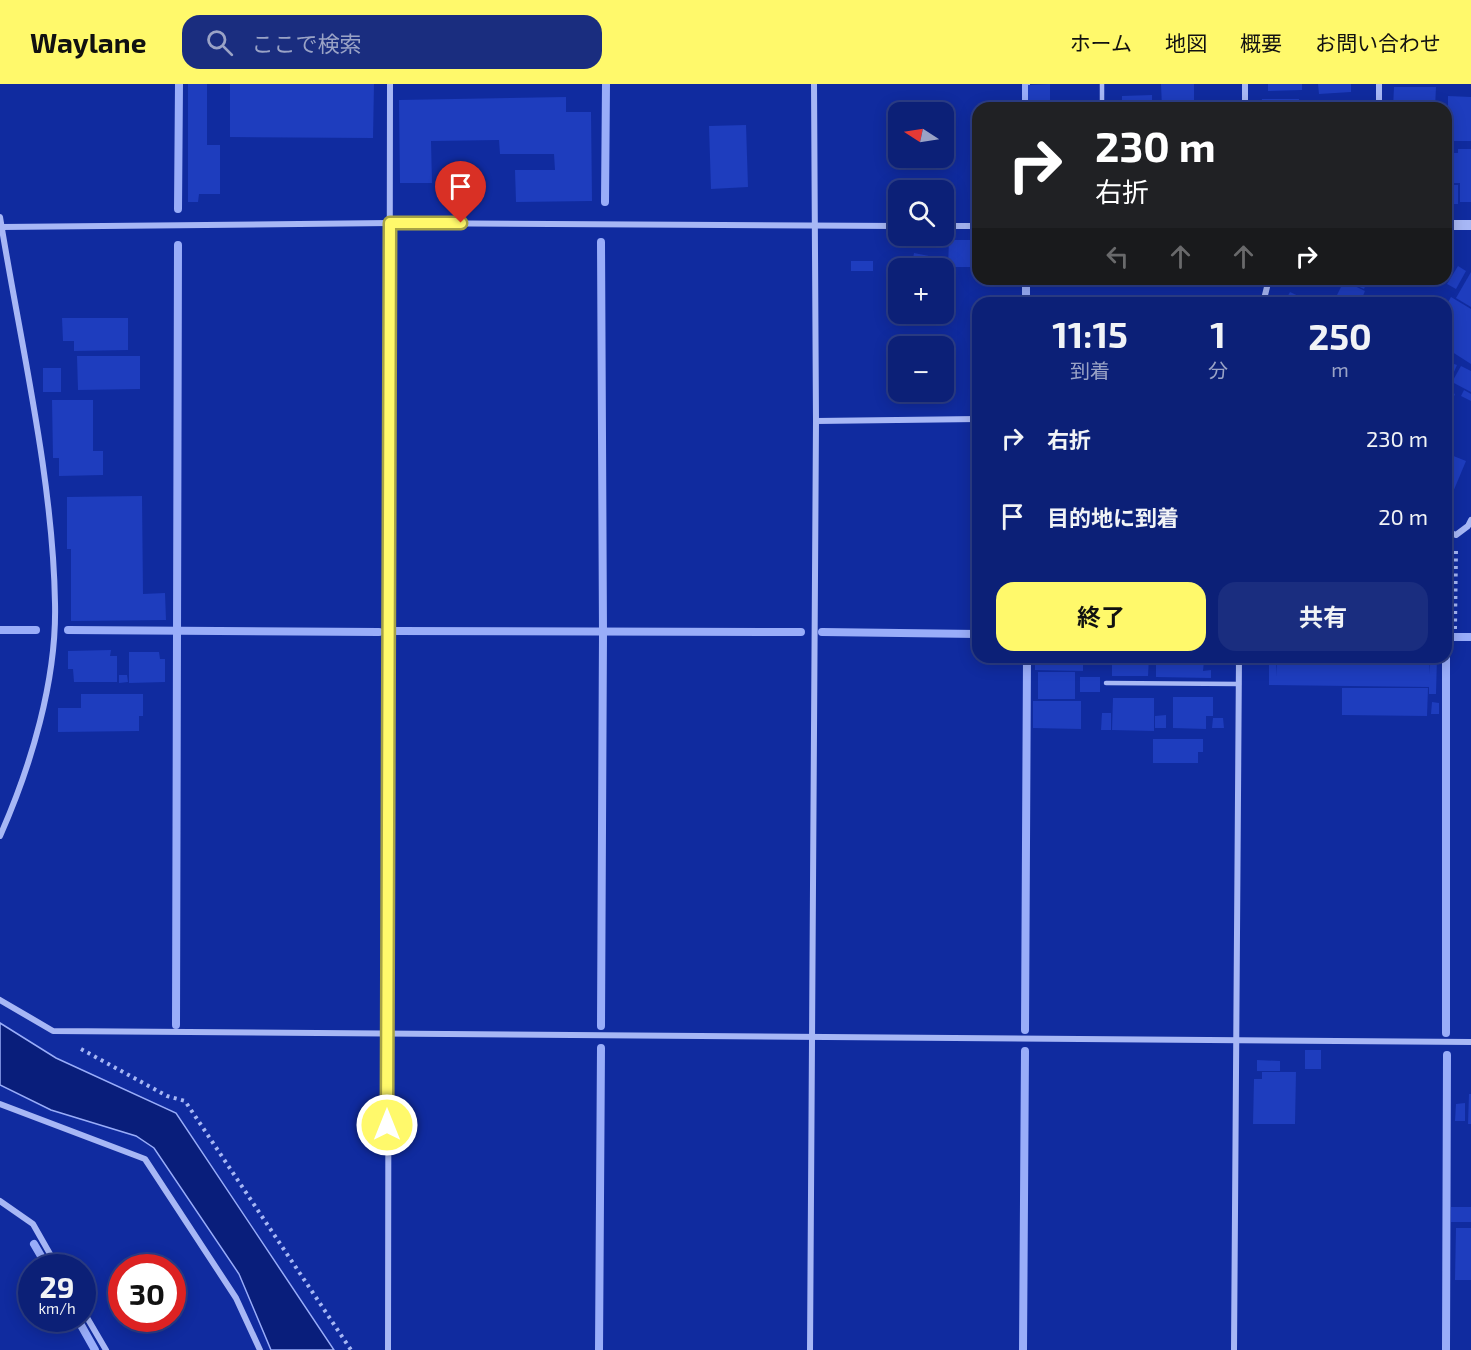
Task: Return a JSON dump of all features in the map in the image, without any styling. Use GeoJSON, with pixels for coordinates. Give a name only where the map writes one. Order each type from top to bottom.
{"type":"FeatureCollection","features":[{"type":"Feature","properties":{"kind":"street"},"geometry":{"type":"LineString","coordinates":[[388,1350],[390,84]]}},
{"type":"Feature","properties":{"kind":"street"},"geometry":{"type":"LineString","coordinates":[[810,1350],[816,421],[814,84]]}},
{"type":"Feature","properties":{"kind":"street"},"geometry":{"type":"LineString","coordinates":[[1245,84],[1245,102]]}},
{"type":"Feature","properties":{"kind":"street"},"geometry":{"type":"LineString","coordinates":[[1379,84],[1379,102]]}},
{"type":"Feature","properties":{"kind":"street"},"geometry":{"type":"LineString","coordinates":[[0,217],[41,464],[55,605],[49,676],[36,737],[15,801],[0,836]]}},
{"type":"Feature","properties":{"kind":"street"},"geometry":{"type":"LineString","coordinates":[[2,227],[390,223],[888,226]]}},
{"type":"Feature","properties":{"kind":"street"},"geometry":{"type":"LineString","coordinates":[[1452,225],[1471,225]]}},
{"type":"Feature","properties":{"kind":"street"},"geometry":{"type":"LineString","coordinates":[[954,226],[972,226]]}},
{"type":"Feature","properties":{"kind":"street"},"geometry":{"type":"LineString","coordinates":[[816,421],[972,418]]}},
{"type":"Feature","properties":{"kind":"street"},"geometry":{"type":"LineString","coordinates":[[1452,533],[1456,535],[1468,526],[1471,520]]}},
{"type":"Feature","properties":{"kind":"street"},"geometry":{"type":"LineString","coordinates":[[1234,1350],[1239,663]]}},
{"type":"Feature","properties":{"kind":"street"},"geometry":{"type":"LineString","coordinates":[[0,1000],[52,1031],[1471,1042]]}},
{"type":"Feature","properties":{"kind":"street"},"geometry":{"type":"LineString","coordinates":[[0,1104],[146,1159],[236,1298],[260,1350]]}},
{"type":"Feature","properties":{"kind":"street"},"geometry":{"type":"LineString","coordinates":[[0,1201],[33,1224],[50,1254]]}},
{"type":"Feature","properties":{"kind":"street"},"geometry":{"type":"LineString","coordinates":[[95,1332],[106,1350]]}},
{"type":"Feature","properties":{"kind":"lane"},"geometry":{"type":"LineString","coordinates":[[1102,84],[1102,102]]}},
{"type":"Feature","properties":{"kind":"lane"},"geometry":{"type":"LineString","coordinates":[[1106,683],[1239,684]]}},
{"type":"Feature","properties":{"kind":"path"},"geometry":{"type":"LineString","coordinates":[[1455,628],[1456,535]]}},
{"type":"Feature","properties":{"kind":"path"},"geometry":{"type":"LineString","coordinates":[[52,1031],[167,1096],[185,1101],[351,1350]]}},
{"type":"Feature","properties":{"kind":"shaded area"},"geometry":{"type":"Polygon","coordinates":[[[0,1023],[56,1058],[176,1113],[334,1350],[271,1350],[239,1274],[154,1148],[136,1136],[51,1110],[0,1085],[0,1023]]]}},
{"type":"Feature","properties":{"kind":"building"},"geometry":{"type":"Polygon","coordinates":[[[188,84],[207,84],[207,145],[220,145],[220,194],[199,194],[198,202],[188,202],[188,84]]]}},
{"type":"Feature","properties":{"kind":"building"},"geometry":{"type":"Polygon","coordinates":[[[230,84],[374,84],[373,138],[230,137],[230,84]]]}},
{"type":"Feature","properties":{"kind":"building"},"geometry":{"type":"Polygon","coordinates":[[[1050,84],[1050,102],[1028,102],[1028,85],[1050,84]]]}},
{"type":"Feature","properties":{"kind":"building"},"geometry":{"type":"Polygon","coordinates":[[[1161,84],[1194,84],[1194,102],[1162,102],[1161,84]]]}},
{"type":"Feature","properties":{"kind":"building"},"geometry":{"type":"Polygon","coordinates":[[[1268,84],[1302,84],[1302,90],[1268,91],[1268,84]]]}},
{"type":"Feature","properties":{"kind":"building"},"geometry":{"type":"Polygon","coordinates":[[[1318,84],[1351,84],[1351,92],[1319,94],[1318,84]]]}},
{"type":"Feature","properties":{"kind":"building"},"geometry":{"type":"Polygon","coordinates":[[[1394,87],[1436,87],[1435,102],[1393,102],[1394,87]]]}},
{"type":"Feature","properties":{"kind":"building"},"geometry":{"type":"Polygon","coordinates":[[[1152,95],[1152,102],[1122,102],[1122,96],[1152,95]]]}},
{"type":"Feature","properties":{"kind":"building"},"geometry":{"type":"Polygon","coordinates":[[[1448,96],[1471,97],[1471,141],[1452,141],[1452,102],[1448,102],[1448,96]]]}},
{"type":"Feature","properties":{"kind":"building"},"geometry":{"type":"Polygon","coordinates":[[[566,97],[566,112],[591,112],[592,201],[516,202],[515,170],[555,170],[554,154],[500,154],[499,140],[431,141],[432,183],[400,183],[399,100],[566,97]]]}},
{"type":"Feature","properties":{"kind":"building"},"geometry":{"type":"Polygon","coordinates":[[[1262,99],[1299,99],[1299,102],[1262,102],[1262,99]]]}},
{"type":"Feature","properties":{"kind":"building"},"geometry":{"type":"Polygon","coordinates":[[[746,125],[748,187],[711,189],[709,126],[746,125]]]}},
{"type":"Feature","properties":{"kind":"building"},"geometry":{"type":"Polygon","coordinates":[[[1458,149],[1471,149],[1471,202],[1460,202],[1460,183],[1452,183],[1452,153],[1458,153],[1458,149]]]}},
{"type":"Feature","properties":{"kind":"building"},"geometry":{"type":"Polygon","coordinates":[[[1452,185],[1458,185],[1458,204],[1452,204],[1452,185]]]}},
{"type":"Feature","properties":{"kind":"building"},"geometry":{"type":"Polygon","coordinates":[[[954,240],[972,240],[972,267],[954,267],[954,258],[948,258],[949,246],[954,246],[954,240]]]}},
{"type":"Feature","properties":{"kind":"building"},"geometry":{"type":"Polygon","coordinates":[[[914,253],[939,258],[913,258],[914,253]]]}},
{"type":"Feature","properties":{"kind":"building"},"geometry":{"type":"Polygon","coordinates":[[[851,261],[873,261],[873,271],[851,271],[851,261]]]}},
{"type":"Feature","properties":{"kind":"building"},"geometry":{"type":"Polygon","coordinates":[[[1458,266],[1466,271],[1456,289],[1449,285],[1452,285],[1452,276],[1458,266]]]}},
{"type":"Feature","properties":{"kind":"building"},"geometry":{"type":"Polygon","coordinates":[[[1471,272],[1471,307],[1456,298],[1471,272]]]}},
{"type":"Feature","properties":{"kind":"building"},"geometry":{"type":"Polygon","coordinates":[[[1342,285],[1352,285],[1365,291],[1362,297],[1336,297],[1342,285]]]}},
{"type":"Feature","properties":{"kind":"building"},"geometry":{"type":"Polygon","coordinates":[[[1290,292],[1300,297],[1287,297],[1290,292]]]}},
{"type":"Feature","properties":{"kind":"building"},"geometry":{"type":"Polygon","coordinates":[[[1452,298],[1471,309],[1471,364],[1452,352],[1452,320],[1454,317],[1452,316],[1452,298]]]}},
{"type":"Feature","properties":{"kind":"building"},"geometry":{"type":"Polygon","coordinates":[[[62,318],[128,318],[128,350],[74,351],[74,341],[63,341],[62,318]]]}},
{"type":"Feature","properties":{"kind":"building"},"geometry":{"type":"Polygon","coordinates":[[[77,356],[140,356],[140,389],[78,390],[77,356]]]}},
{"type":"Feature","properties":{"kind":"building"},"geometry":{"type":"Polygon","coordinates":[[[1452,363],[1457,365],[1452,376],[1452,363]]]}},
{"type":"Feature","properties":{"kind":"building"},"geometry":{"type":"Polygon","coordinates":[[[1461,366],[1471,371],[1471,392],[1452,382],[1461,366]]]}},
{"type":"Feature","properties":{"kind":"building"},"geometry":{"type":"Polygon","coordinates":[[[43,368],[61,368],[61,392],[43,392],[43,368]]]}},
{"type":"Feature","properties":{"kind":"building"},"geometry":{"type":"Polygon","coordinates":[[[1464,390],[1471,394],[1471,401],[1461,396],[1464,390]]]}},
{"type":"Feature","properties":{"kind":"building"},"geometry":{"type":"Polygon","coordinates":[[[52,400],[93,400],[93,451],[103,451],[103,475],[59,476],[59,458],[53,458],[52,400]]]}},
{"type":"Feature","properties":{"kind":"building"},"geometry":{"type":"Polygon","coordinates":[[[1452,455],[1466,461],[1452,494],[1452,455]]]}},
{"type":"Feature","properties":{"kind":"building"},"geometry":{"type":"Polygon","coordinates":[[[142,496],[143,594],[165,593],[166,620],[71,621],[71,549],[67,549],[67,497],[142,496]]]}},
{"type":"Feature","properties":{"kind":"building"},"geometry":{"type":"Polygon","coordinates":[[[111,650],[110,656],[117,656],[117,682],[74,682],[73,669],[68,669],[68,651],[111,650]]]}},
{"type":"Feature","properties":{"kind":"building"},"geometry":{"type":"Polygon","coordinates":[[[129,652],[159,652],[160,659],[165,659],[165,682],[129,683],[129,652]]]}},
{"type":"Feature","properties":{"kind":"building"},"geometry":{"type":"Polygon","coordinates":[[[1035,663],[1083,663],[1083,671],[1035,670],[1035,663]]]}},
{"type":"Feature","properties":{"kind":"building"},"geometry":{"type":"Polygon","coordinates":[[[1112,663],[1149,663],[1148,676],[1112,676],[1112,663]]]}},
{"type":"Feature","properties":{"kind":"building"},"geometry":{"type":"Polygon","coordinates":[[[1156,663],[1204,663],[1203,671],[1211,670],[1211,678],[1156,677],[1156,663]]]}},
{"type":"Feature","properties":{"kind":"building"},"geometry":{"type":"Polygon","coordinates":[[[1269,663],[1276,663],[1277,677],[1277,663],[1429,663],[1429,674],[1430,663],[1437,663],[1436,694],[1429,694],[1429,687],[1269,685],[1269,663]]]}},
{"type":"Feature","properties":{"kind":"building"},"geometry":{"type":"Polygon","coordinates":[[[1038,672],[1075,672],[1075,699],[1038,699],[1038,672]]]}},
{"type":"Feature","properties":{"kind":"building"},"geometry":{"type":"Polygon","coordinates":[[[119,675],[127,675],[128,682],[119,683],[119,675]]]}},
{"type":"Feature","properties":{"kind":"building"},"geometry":{"type":"Polygon","coordinates":[[[1080,677],[1100,677],[1100,692],[1080,692],[1080,677]]]}},
{"type":"Feature","properties":{"kind":"building"},"geometry":{"type":"Polygon","coordinates":[[[1342,688],[1428,688],[1427,716],[1342,715],[1342,688]]]}},
{"type":"Feature","properties":{"kind":"building"},"geometry":{"type":"Polygon","coordinates":[[[81,694],[143,694],[143,716],[139,716],[139,731],[58,732],[58,708],[81,708],[81,694]]]}},
{"type":"Feature","properties":{"kind":"building"},"geometry":{"type":"Polygon","coordinates":[[[1173,697],[1213,697],[1213,716],[1206,716],[1206,729],[1173,728],[1173,697]]]}},
{"type":"Feature","properties":{"kind":"building"},"geometry":{"type":"Polygon","coordinates":[[[1113,698],[1154,698],[1154,731],[1112,730],[1113,698]]]}},
{"type":"Feature","properties":{"kind":"building"},"geometry":{"type":"Polygon","coordinates":[[[1033,701],[1081,701],[1081,729],[1033,728],[1033,701]]]}},
{"type":"Feature","properties":{"kind":"building"},"geometry":{"type":"Polygon","coordinates":[[[1432,702],[1439,703],[1439,714],[1431,714],[1432,702]]]}},
{"type":"Feature","properties":{"kind":"building"},"geometry":{"type":"Polygon","coordinates":[[[1102,713],[1111,713],[1111,730],[1101,730],[1102,713]]]}},
{"type":"Feature","properties":{"kind":"building"},"geometry":{"type":"Polygon","coordinates":[[[1166,715],[1166,728],[1155,728],[1155,716],[1166,715]]]}},
{"type":"Feature","properties":{"kind":"building"},"geometry":{"type":"Polygon","coordinates":[[[1213,718],[1223,718],[1224,728],[1212,728],[1213,718]]]}},
{"type":"Feature","properties":{"kind":"building"},"geometry":{"type":"Polygon","coordinates":[[[1153,739],[1203,739],[1203,752],[1198,752],[1198,763],[1153,763],[1153,739]]]}},
{"type":"Feature","properties":{"kind":"building"},"geometry":{"type":"Polygon","coordinates":[[[1305,1050],[1321,1050],[1321,1069],[1305,1069],[1305,1050]]]}},
{"type":"Feature","properties":{"kind":"building"},"geometry":{"type":"Polygon","coordinates":[[[1257,1060],[1280,1061],[1280,1071],[1257,1071],[1257,1060]]]}},
{"type":"Feature","properties":{"kind":"building"},"geometry":{"type":"Polygon","coordinates":[[[1262,1072],[1296,1072],[1295,1124],[1253,1124],[1254,1079],[1262,1079],[1262,1072]]]}},
{"type":"Feature","properties":{"kind":"building"},"geometry":{"type":"Polygon","coordinates":[[[1469,1094],[1471,1094],[1471,1124],[1468,1124],[1469,1094]]]}},
{"type":"Feature","properties":{"kind":"building"},"geometry":{"type":"Polygon","coordinates":[[[1465,1103],[1465,1121],[1455,1121],[1456,1104],[1465,1103]]]}},
{"type":"Feature","properties":{"kind":"building"},"geometry":{"type":"Polygon","coordinates":[[[1451,1207],[1471,1207],[1471,1222],[1451,1222],[1451,1207]]]}},
{"type":"Feature","properties":{"kind":"building"},"geometry":{"type":"Polygon","coordinates":[[[1456,1228],[1471,1228],[1471,1280],[1455,1280],[1456,1228]]]}},
{"type":"Feature","properties":{"kind":"waterway"},"geometry":{"type":"LineString","coordinates":[[178,209],[179,84]]}},
{"type":"Feature","properties":{"kind":"waterway"},"geometry":{"type":"LineString","coordinates":[[605,202],[606,84]]}},
{"type":"Feature","properties":{"kind":"waterway"},"geometry":{"type":"LineString","coordinates":[[1026,84],[1026,102]]}},
{"type":"Feature","properties":{"kind":"waterway"},"geometry":{"type":"LineString","coordinates":[[601,242],[603,632],[601,1026]]}},
{"type":"Feature","properties":{"kind":"waterway"},"geometry":{"type":"LineString","coordinates":[[176,1025],[178,245]]}},
{"type":"Feature","properties":{"kind":"waterway"},"geometry":{"type":"LineString","coordinates":[[1026,285],[1026,297]]}},
{"type":"Feature","properties":{"kind":"waterway"},"geometry":{"type":"LineString","coordinates":[[0,630],[36,630]]}},
{"type":"Feature","properties":{"kind":"waterway"},"geometry":{"type":"LineString","coordinates":[[68,630],[379,632]]}},
{"type":"Feature","properties":{"kind":"waterway"},"geometry":{"type":"LineString","coordinates":[[396,631],[801,632]]}},
{"type":"Feature","properties":{"kind":"waterway"},"geometry":{"type":"LineString","coordinates":[[822,632],[972,634]]}},
{"type":"Feature","properties":{"kind":"waterway"},"geometry":{"type":"LineString","coordinates":[[1452,637],[1471,637]]}},
{"type":"Feature","properties":{"kind":"waterway"},"geometry":{"type":"LineString","coordinates":[[1025,1030],[1027,663]]}},
{"type":"Feature","properties":{"kind":"waterway"},"geometry":{"type":"LineString","coordinates":[[1446,663],[1446,1033]]}},
{"type":"Feature","properties":{"kind":"waterway"},"geometry":{"type":"LineString","coordinates":[[599,1350],[601,1048]]}},
{"type":"Feature","properties":{"kind":"waterway"},"geometry":{"type":"LineString","coordinates":[[1023,1350],[1025,1051]]}},
{"type":"Feature","properties":{"kind":"waterway"},"geometry":{"type":"LineString","coordinates":[[1446,1350],[1447,1055]]}},
{"type":"Feature","properties":{"kind":"waterway"},"geometry":{"type":"LineString","coordinates":[[34,1244],[40,1254]]}},
{"type":"Feature","properties":{"kind":"waterway"},"geometry":{"type":"LineString","coordinates":[[85,1332],[95,1350]]}},
{"type":"Feature","properties":{"kind":"route"},"geometry":{"type":"LineString","coordinates":[[387,1125],[390,223],[461,223]]}}]}
